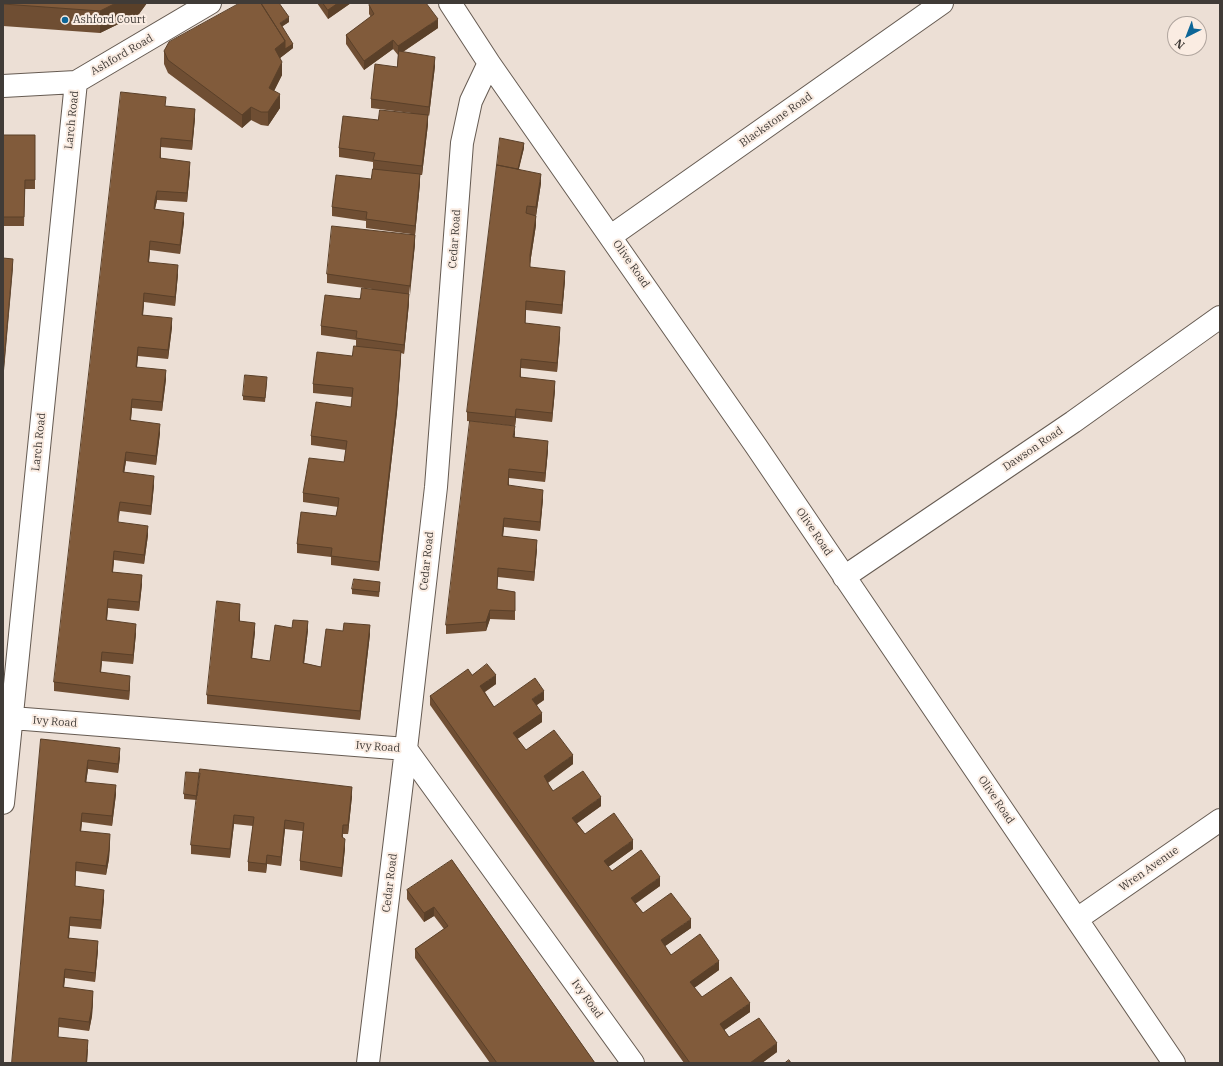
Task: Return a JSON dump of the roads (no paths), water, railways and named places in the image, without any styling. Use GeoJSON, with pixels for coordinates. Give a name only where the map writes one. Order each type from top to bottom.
{"type":"FeatureCollection","features":[{"type":"Feature","properties":{"kind":"street","name":"Ashford Road"},"geometry":{"type":"LineString","coordinates":[[3,86],[76,82],[210,3]]}},
{"type":"Feature","properties":{"kind":"street","name":"Olive Road"},"geometry":{"type":"LineString","coordinates":[[450,3],[489,63],[611,236],[844,576],[1174,1063]]}},
{"type":"Feature","properties":{"kind":"street","name":"Blackstone Road"},"geometry":{"type":"LineString","coordinates":[[611,236],[942,3]]}},
{"type":"Feature","properties":{"kind":"street","name":"Cedar Road"},"geometry":{"type":"LineString","coordinates":[[368,1063],[436,486],[462,143],[471,101],[489,63]]}},
{"type":"Feature","properties":{"kind":"street","name":"Larch Road"},"geometry":{"type":"LineString","coordinates":[[3,803],[76,82]]}},
{"type":"Feature","properties":{"kind":"street","name":"Dawson Road"},"geometry":{"type":"LineString","coordinates":[[844,576],[1073,422],[1220,318]]}},
{"type":"Feature","properties":{"kind":"street","name":"Ivy Road"},"geometry":{"type":"LineString","coordinates":[[12,718],[406,749],[633,1063]]}},
{"type":"Feature","properties":{"kind":"street","name":"Wren Avenue"},"geometry":{"type":"LineString","coordinates":[[1077,919],[1220,820]]}},
{"type":"Feature","properties":{"kind":"place","name":"Ashford Court"},"geometry":{"type":"Point","coordinates":[65,20]}}]}
